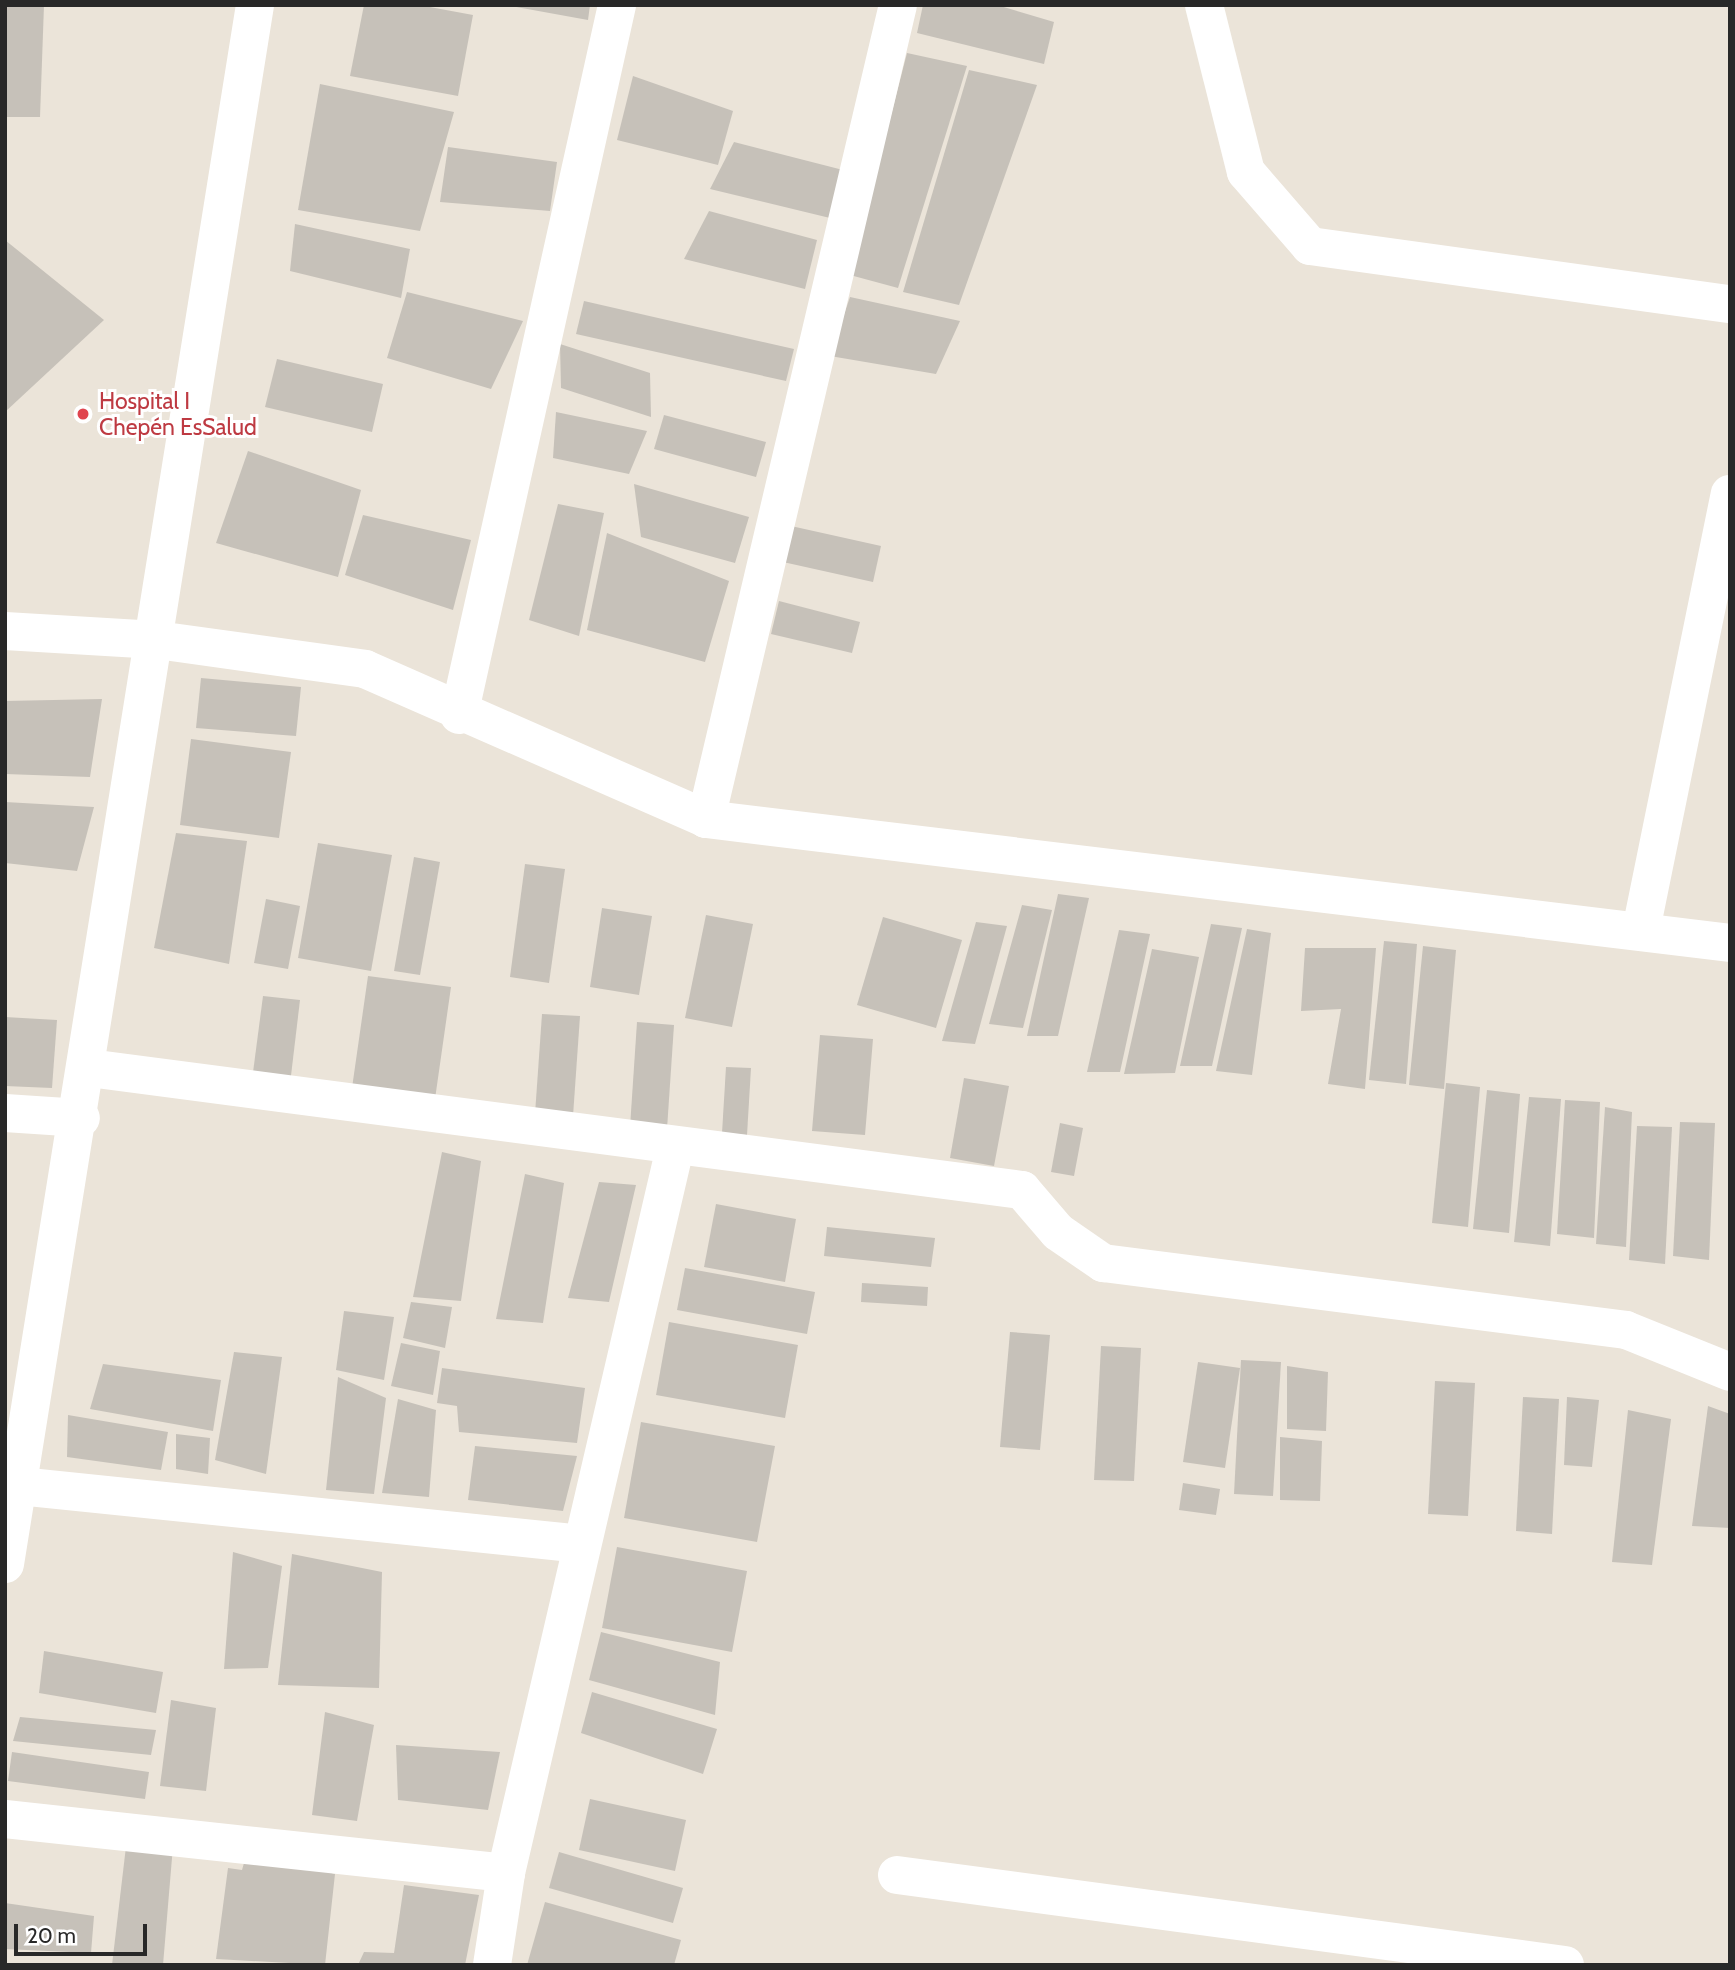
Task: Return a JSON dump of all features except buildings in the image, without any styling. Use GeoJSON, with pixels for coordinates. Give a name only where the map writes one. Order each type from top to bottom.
{"type":"FeatureCollection","features":[{"type":"Feature","properties":{"kind":"street"},"geometry":{"type":"LineString","coordinates":[[6,1557],[81,1118],[158,640],[256,5]]}},
{"type":"Feature","properties":{"kind":"street"},"geometry":{"type":"LineString","coordinates":[[459,715],[617,5]]}},
{"type":"Feature","properties":{"kind":"street"},"geometry":{"type":"LineString","coordinates":[[706,819],[898,5]]}},
{"type":"Feature","properties":{"kind":"street"},"geometry":{"type":"LineString","coordinates":[[1204,5],[1246,172],[1310,246],[1730,304]]}},
{"type":"Feature","properties":{"kind":"street"},"geometry":{"type":"LineString","coordinates":[[1641,930],[1730,494]]}},
{"type":"Feature","properties":{"kind":"street"},"geometry":{"type":"LineString","coordinates":[[5,631],[158,640],[365,669],[459,715],[706,819],[1641,930],[1730,943]]}},
{"type":"Feature","properties":{"kind":"street"},"geometry":{"type":"LineString","coordinates":[[89,1068],[675,1149],[1022,1190],[1058,1232],[1103,1263],[1626,1330],[1730,1372]]}},
{"type":"Feature","properties":{"kind":"street"},"geometry":{"type":"LineString","coordinates":[[5,1113],[81,1118]]}},
{"type":"Feature","properties":{"kind":"street"},"geometry":{"type":"LineString","coordinates":[[492,1965],[506,1873],[675,1149]]}},
{"type":"Feature","properties":{"kind":"street"},"geometry":{"type":"LineString","coordinates":[[19,1486],[582,1544]]}},
{"type":"Feature","properties":{"kind":"street"},"geometry":{"type":"LineString","coordinates":[[5,1819],[506,1873]]}},
{"type":"Feature","properties":{"kind":"street"},"geometry":{"type":"LineString","coordinates":[[897,1875],[1565,1965]]}},
{"type":"Feature","properties":{"kind":"place","name":"Hospital I Chepén EsSalud"},"geometry":{"type":"Point","coordinates":[83,414]}}]}
